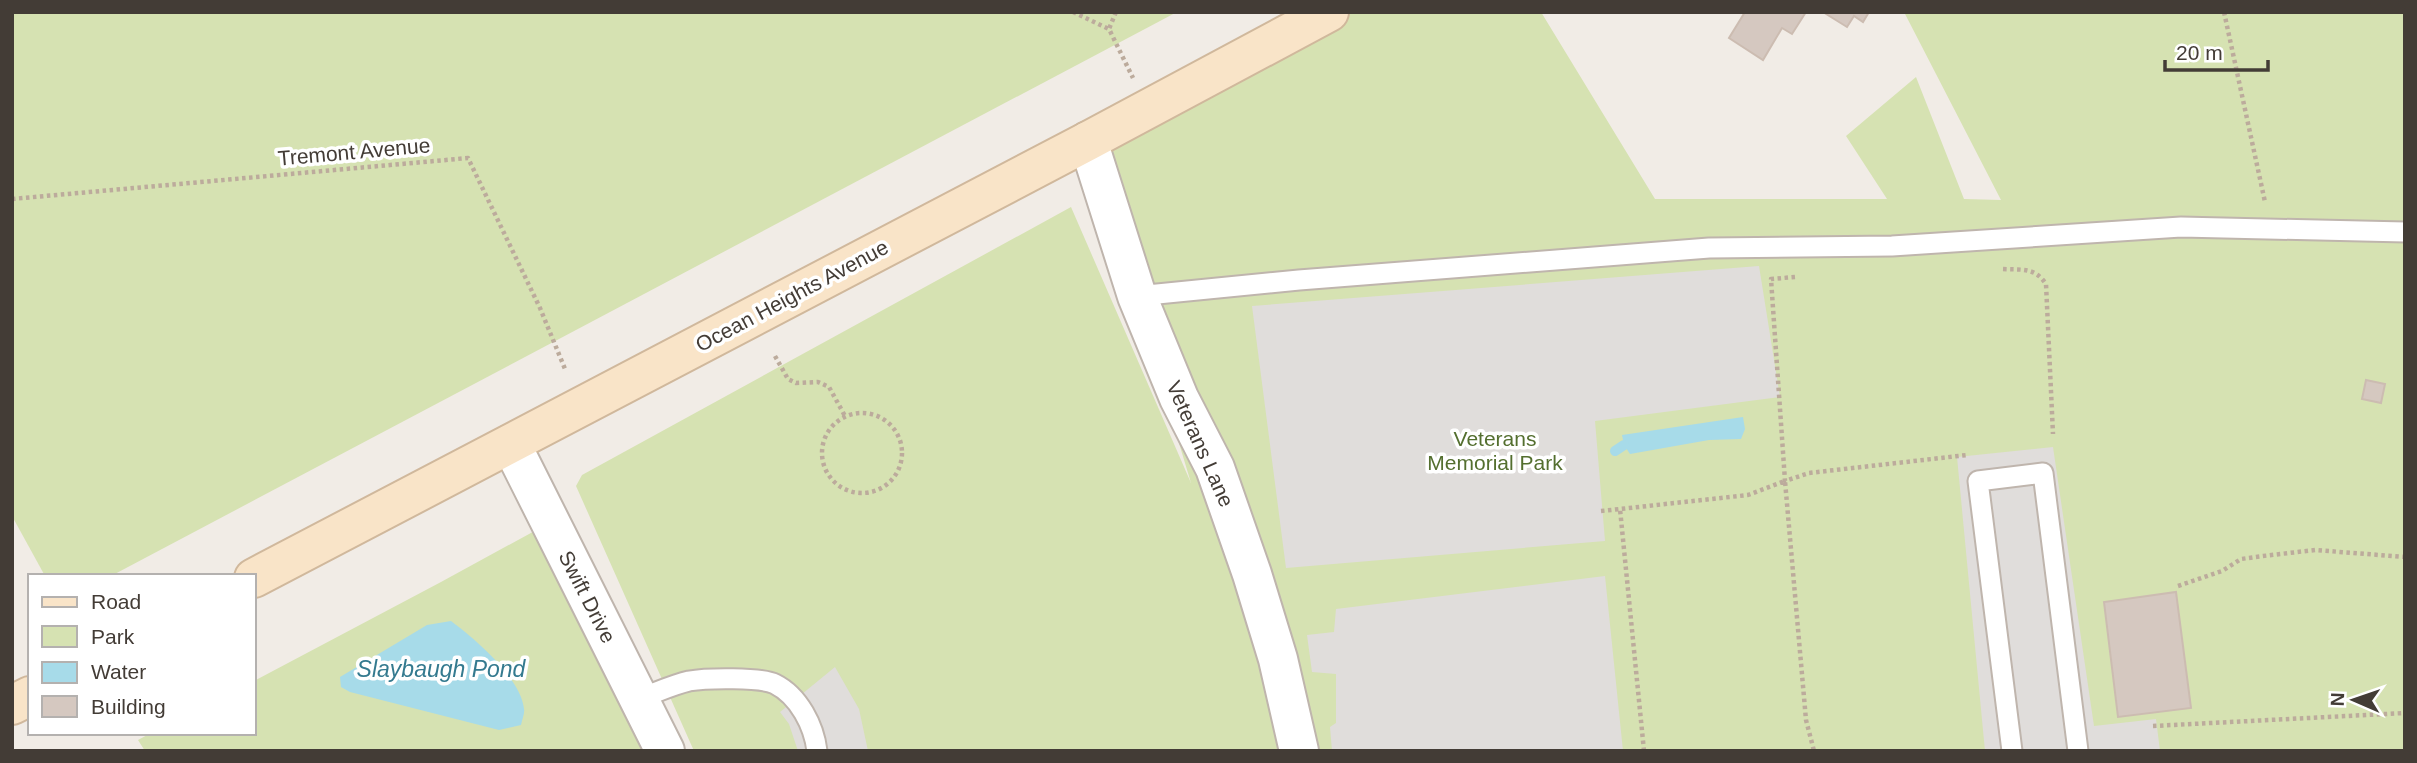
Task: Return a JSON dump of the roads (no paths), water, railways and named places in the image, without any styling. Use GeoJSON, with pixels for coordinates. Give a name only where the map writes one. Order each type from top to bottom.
{"type":"FeatureCollection","features":[{"type":"Feature","properties":{"kind":"main road","name":"Ocean Heights Avenue"},"geometry":{"type":"LineString","coordinates":[[256,577],[1329,12]]}},
{"type":"Feature","properties":{"kind":"main road"},"geometry":{"type":"LineString","coordinates":[[12,705],[28,696]]}},
{"type":"Feature","properties":{"kind":"street","name":"Veterans Lane"},"geometry":{"type":"LineString","coordinates":[[1088,141],[1137,296],[1179,398],[1215,468],[1252,574],[1278,659],[1299,751]]}},
{"type":"Feature","properties":{"kind":"street","name":"Swift Drive"},"geometry":{"type":"LineString","coordinates":[[511,444],[664,751]]}},
{"type":"Feature","properties":{"kind":"lane"},"geometry":{"type":"LineString","coordinates":[[1137,296],[1299,280],[1709,248],[1892,246],[2181,227],[2405,232]]}},
{"type":"Feature","properties":{"kind":"lane"},"geometry":{"type":"LineString","coordinates":[[2012,751],[1979,481],[2043,473],[2078,751]]}},
{"type":"Feature","properties":{"kind":"lane"},"geometry":{"type":"LineString","coordinates":[[638,699],[691,681],[769,682],[782,689],[804,714],[816,740],[817,751]]}},
{"type":"Feature","properties":{"kind":"water"},"geometry":{"type":"Polygon","coordinates":[[[1743,417],[1745,429],[1741,439],[1709,440],[1630,454],[1622,435],[1743,417]]]}},
{"type":"Feature","properties":{"kind":"water","name":"Slaybaugh Pond"},"geometry":{"type":"Polygon","coordinates":[[[451,621],[495,660],[515,685],[524,709],[521,725],[499,730],[350,692],[341,687],[340,677],[427,625],[451,621]]]}},
{"type":"Feature","properties":{"kind":"waterway"},"geometry":{"type":"LineString","coordinates":[[1615,451],[1624,445]]}},
{"type":"Feature","properties":{"kind":"park label","name":"Veterans Memorial Park"},"geometry":{"type":"Point","coordinates":[1495,451]}}]}
